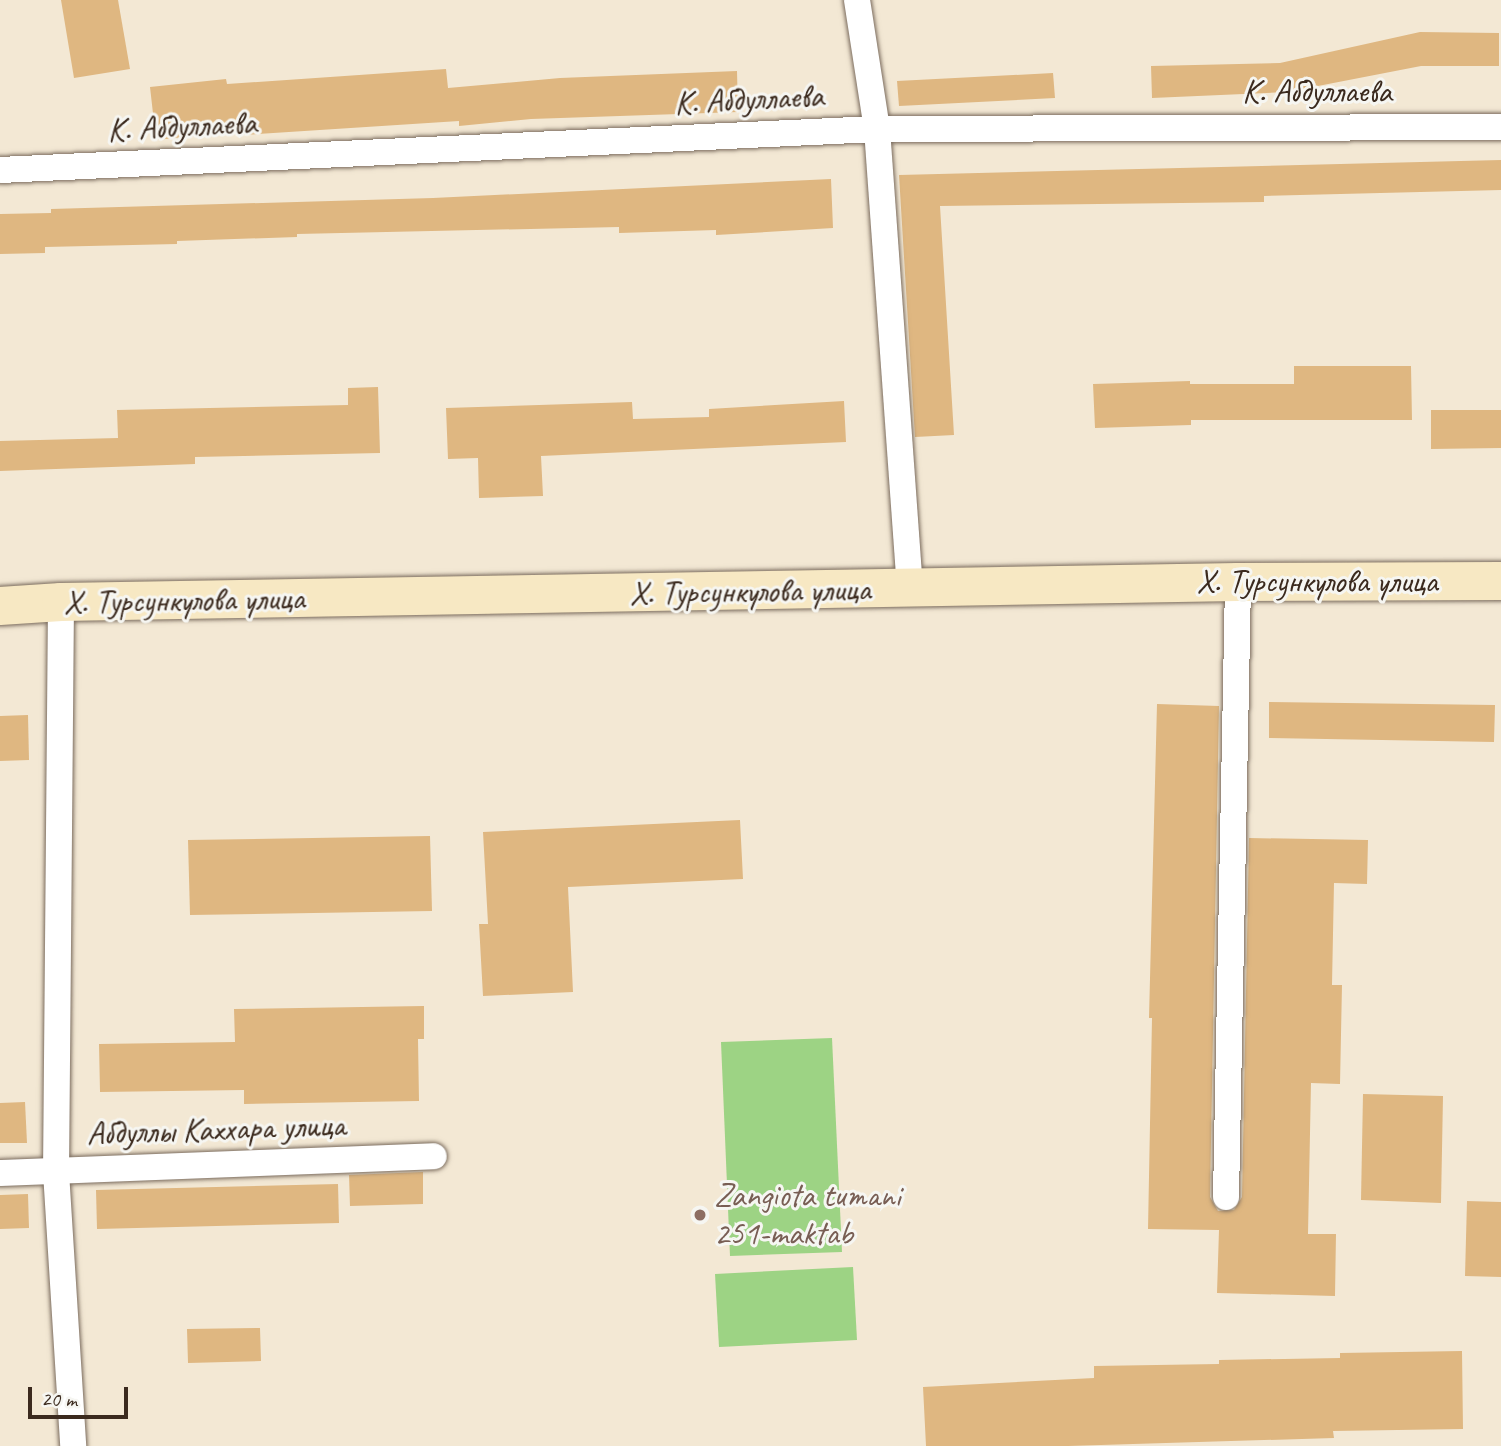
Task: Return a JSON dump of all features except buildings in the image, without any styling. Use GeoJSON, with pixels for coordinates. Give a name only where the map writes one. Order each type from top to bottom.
{"type":"FeatureCollection","features":[{"type":"Feature","properties":{"kind":"street"},"geometry":{"type":"LineString","coordinates":[[857,0],[877,129],[910,590]]}},
{"type":"Feature","properties":{"kind":"street","name":"К. Абдуллаева"},"geometry":{"type":"LineString","coordinates":[[0,170],[877,129],[1501,127]]}},
{"type":"Feature","properties":{"kind":"street","name":"Х. Турсункулова улица"},"geometry":{"type":"LineString","coordinates":[[0,606],[61,602],[1501,580]]}},
{"type":"Feature","properties":{"kind":"street"},"geometry":{"type":"LineString","coordinates":[[1226,1197],[1238,582]]}},
{"type":"Feature","properties":{"kind":"street"},"geometry":{"type":"LineString","coordinates":[[61,602],[56,1172],[73,1446]]}},
{"type":"Feature","properties":{"kind":"street","name":"Абдуллы Каххара улица"},"geometry":{"type":"LineString","coordinates":[[0,1173],[435,1156]]}},
{"type":"Feature","properties":{"kind":"green space"},"geometry":{"type":"Polygon","coordinates":[[[832,1038],[842,1252],[730,1256],[721,1042],[832,1038]]]}},
{"type":"Feature","properties":{"kind":"green space"},"geometry":{"type":"Polygon","coordinates":[[[853,1267],[857,1340],[719,1347],[715,1274],[853,1267]]]}},
{"type":"Feature","properties":{"kind":"place","name":"Zangiota tumani 251-maktab"},"geometry":{"type":"Point","coordinates":[700,1215]}}]}
